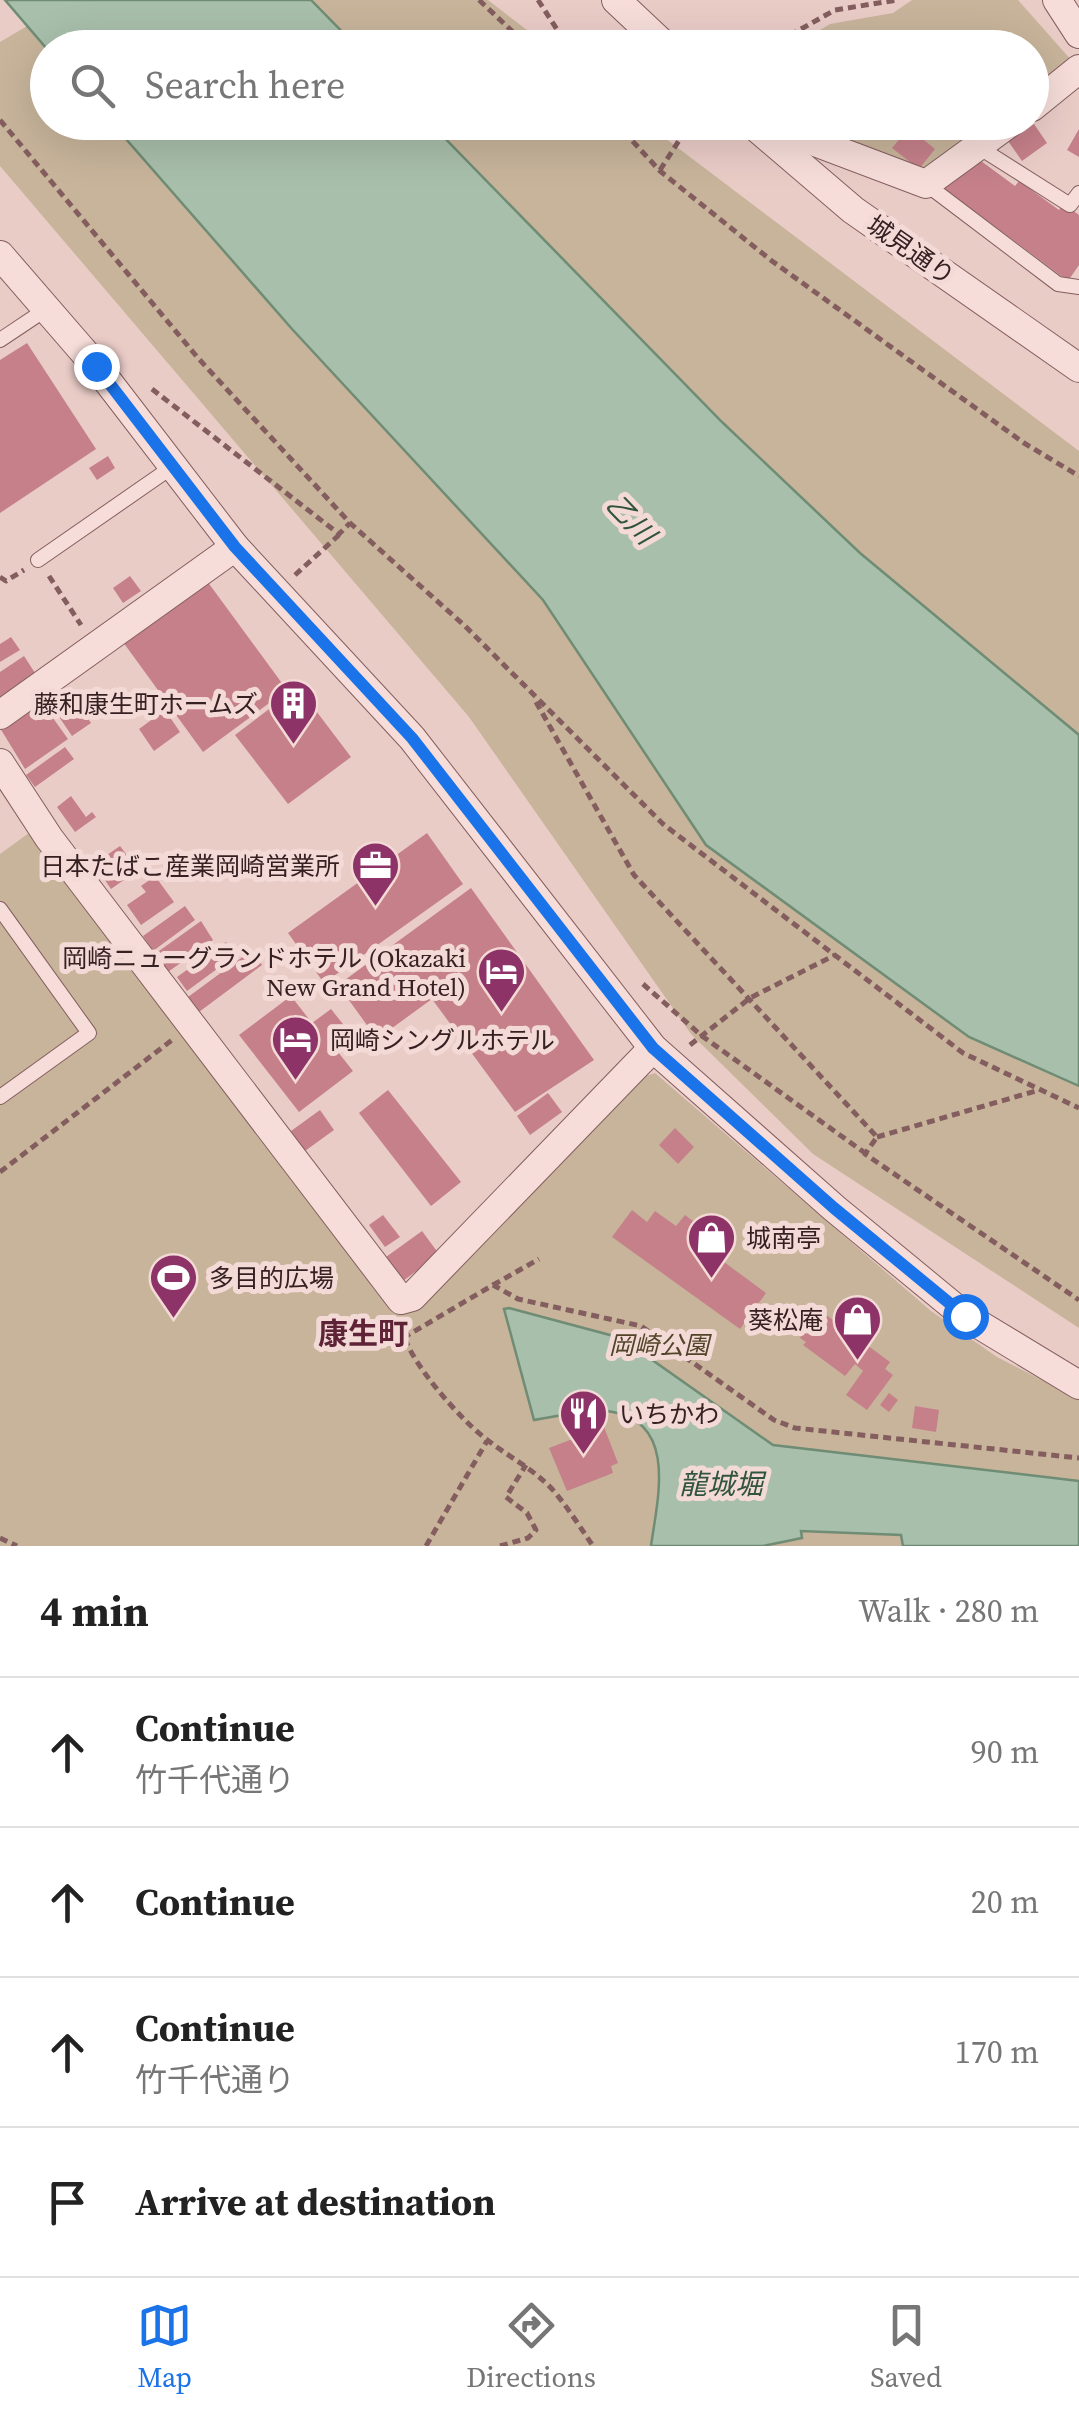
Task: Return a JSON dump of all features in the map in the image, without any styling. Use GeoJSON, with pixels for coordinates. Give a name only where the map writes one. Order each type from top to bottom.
{"type":"FeatureCollection","features":[{"type":"Feature","properties":{"kind":"street"},"geometry":{"type":"LineString","coordinates":[[616,0],[648,30]]}},
{"type":"Feature","properties":{"kind":"street"},"geometry":{"type":"LineString","coordinates":[[1056,0],[1079,34]]}},
{"type":"Feature","properties":{"kind":"street"},"geometry":{"type":"LineString","coordinates":[[1049,93],[1079,69]]}},
{"type":"Feature","properties":{"kind":"street","name":"城見通り"},"geometry":{"type":"LineString","coordinates":[[771,140],[853,210],[1079,368]]}},
{"type":"Feature","properties":{"kind":"street"},"geometry":{"type":"LineString","coordinates":[[810,140],[926,184],[990,140]]}},
{"type":"Feature","properties":{"kind":"street"},"geometry":{"type":"LineString","coordinates":[[0,255],[96,366],[235,547],[412,738],[653,1048],[834,1208],[965,1316],[1079,1386]]}},
{"type":"Feature","properties":{"kind":"street"},"geometry":{"type":"LineString","coordinates":[[0,714],[235,547]]}},
{"type":"Feature","properties":{"kind":"street"},"geometry":{"type":"LineString","coordinates":[[0,762],[49,838],[401,1300],[412,1297],[653,1048]]}},
{"type":"Feature","properties":{"kind":"lane"},"geometry":{"type":"LineString","coordinates":[[980,148],[1070,205],[1079,193]]}},
{"type":"Feature","properties":{"kind":"lane"},"geometry":{"type":"LineString","coordinates":[[926,184],[1058,284],[1079,287]]}},
{"type":"Feature","properties":{"kind":"lane"},"geometry":{"type":"LineString","coordinates":[[0,340],[45,310]]}},
{"type":"Feature","properties":{"kind":"lane"},"geometry":{"type":"LineString","coordinates":[[38,560],[172,468]]}},
{"type":"Feature","properties":{"kind":"lane"},"geometry":{"type":"LineString","coordinates":[[0,909],[89,1034],[0,1098]]}},
{"type":"Feature","properties":{"kind":"path"},"geometry":{"type":"LineString","coordinates":[[478,0],[510,30]]}},
{"type":"Feature","properties":{"kind":"path"},"geometry":{"type":"LineString","coordinates":[[538,0],[558,30]]}},
{"type":"Feature","properties":{"kind":"path"},"geometry":{"type":"LineString","coordinates":[[799,30],[835,10],[898,0]]}},
{"type":"Feature","properties":{"kind":"path"},"geometry":{"type":"LineString","coordinates":[[0,120],[198,358],[350,524],[464,626],[663,824],[963,1053],[1079,1108]]}},
{"type":"Feature","properties":{"kind":"path"},"geometry":{"type":"LineString","coordinates":[[633,140],[660,171],[788,272],[1024,443],[1079,476]]}},
{"type":"Feature","properties":{"kind":"path"},"geometry":{"type":"LineString","coordinates":[[660,171],[680,140]]}},
{"type":"Feature","properties":{"kind":"path"},"geometry":{"type":"LineString","coordinates":[[142,381],[339,534]]}},
{"type":"Feature","properties":{"kind":"path"},"geometry":{"type":"LineString","coordinates":[[278,590],[350,524]]}},
{"type":"Feature","properties":{"kind":"path"},"geometry":{"type":"LineString","coordinates":[[38,560],[96,648]]}},
{"type":"Feature","properties":{"kind":"path"},"geometry":{"type":"LineString","coordinates":[[532,695],[634,875],[877,1137]]}},
{"type":"Feature","properties":{"kind":"path"},"geometry":{"type":"LineString","coordinates":[[702,1036],[750,998],[835,955]]}},
{"type":"Feature","properties":{"kind":"path"},"geometry":{"type":"LineString","coordinates":[[636,978],[702,1036],[865,1154],[1079,1300]]}},
{"type":"Feature","properties":{"kind":"path"},"geometry":{"type":"LineString","coordinates":[[0,1172],[192,1025]]}},
{"type":"Feature","properties":{"kind":"path"},"geometry":{"type":"LineString","coordinates":[[865,1154],[877,1137],[1040,1089]]}},
{"type":"Feature","properties":{"kind":"path"},"geometry":{"type":"LineString","coordinates":[[403,1338],[539,1259]]}},
{"type":"Feature","properties":{"kind":"path"},"geometry":{"type":"LineString","coordinates":[[493,1285],[518,1299],[641,1326],[774,1420],[795,1428],[1079,1458]]}},
{"type":"Feature","properties":{"kind":"path"},"geometry":{"type":"LineString","coordinates":[[401,1300],[403,1338],[446,1398],[487,1441],[526,1466],[553,1490],[593,1546]]}},
{"type":"Feature","properties":{"kind":"path"},"geometry":{"type":"LineString","coordinates":[[426,1546],[487,1441]]}},
{"type":"Feature","properties":{"kind":"path"},"geometry":{"type":"LineString","coordinates":[[500,1546],[528,1538],[536,1530],[527,1513],[506,1497],[526,1466]]}},
{"type":"Feature","properties":{"kind":"path"},"geometry":{"type":"LineString","coordinates":[[0,1538],[17,1546]]}},
{"type":"Feature","properties":{"kind":"green space"},"geometry":{"type":"Polygon","coordinates":[[[311,0],[488,0],[527,30],[340,30],[311,0]]]}},
{"type":"Feature","properties":{"kind":"green space"},"geometry":{"type":"Polygon","coordinates":[[[912,0],[1018,0],[1045,30],[820,30],[830,24],[893,13],[912,0]]]}},
{"type":"Feature","properties":{"kind":"green space"},"geometry":{"type":"Polygon","coordinates":[[[27,26],[30,30],[30,140],[127,140],[292,329],[543,600],[706,845],[969,1037],[1079,1086],[1079,1328],[813,1154],[691,1034],[469,717],[0,166],[0,42],[27,26]]]}},
{"type":"Feature","properties":{"kind":"green space"},"geometry":{"type":"Polygon","coordinates":[[[1049,35],[1072,61],[1049,77],[1049,35]]]}},
{"type":"Feature","properties":{"kind":"green space"},"geometry":{"type":"Polygon","coordinates":[[[447,140],[667,140],[1079,451],[1079,735],[860,553],[722,422],[447,140]]]}},
{"type":"Feature","properties":{"kind":"green space"},"geometry":{"type":"Polygon","coordinates":[[[832,140],[962,140],[913,176],[832,140]]]}},
{"type":"Feature","properties":{"kind":"green space","name":"岡崎公園"},"geometry":{"type":"Polygon","coordinates":[[[33,830],[148,991],[384,1298],[415,1311],[495,1223],[643,1077],[655,1073],[931,1311],[997,1357],[1079,1399],[1079,1546],[0,1546],[0,854],[33,830]]]}},
{"type":"Feature","properties":{"kind":"water"},"geometry":{"type":"Polygon","coordinates":[[[5,0],[311,0],[340,30],[31,30],[5,0]]]}},
{"type":"Feature","properties":{"kind":"water","name":"乙川"},"geometry":{"type":"Polygon","coordinates":[[[127,140],[447,140],[722,422],[860,553],[1079,735],[1079,1086],[969,1037],[706,845],[543,600],[292,329],[127,140]]]}},
{"type":"Feature","properties":{"kind":"water","name":"龍城堀"},"geometry":{"type":"Polygon","coordinates":[[[504,1309],[621,1338],[773,1445],[1079,1481],[1079,1546],[903,1546],[901,1535],[801,1531],[802,1538],[763,1546],[651,1546],[659,1467],[647,1432],[634,1419],[604,1411],[534,1420],[504,1309]]]}},
{"type":"Feature","properties":{"kind":"building"},"geometry":{"type":"Polygon","coordinates":[[[1079,129],[1079,157],[1067,150],[1079,129]]]}},
{"type":"Feature","properties":{"kind":"building"},"geometry":{"type":"Polygon","coordinates":[[[899,140],[924,140],[935,149],[919,169],[892,148],[899,140]]]}},
{"type":"Feature","properties":{"kind":"building"},"geometry":{"type":"Polygon","coordinates":[[[1045,140],[1047,143],[1022,161],[1008,141],[1045,140]]]}},
{"type":"Feature","properties":{"kind":"building"},"geometry":{"type":"Polygon","coordinates":[[[981,161],[1015,186],[1019,181],[1059,210],[1063,203],[1079,215],[1079,265],[1068,281],[943,188],[981,161]]]}},
{"type":"Feature","properties":{"kind":"building"},"geometry":{"type":"Polygon","coordinates":[[[27,343],[96,449],[0,513],[0,360],[27,343]]]}},
{"type":"Feature","properties":{"kind":"building"},"geometry":{"type":"Polygon","coordinates":[[[108,456],[115,468],[97,480],[89,468],[108,456]]]}},
{"type":"Feature","properties":{"kind":"building"},"geometry":{"type":"Polygon","coordinates":[[[130,576],[141,591],[123,603],[113,588],[130,576]]]}},
{"type":"Feature","properties":{"kind":"building"},"geometry":{"type":"Polygon","coordinates":[[[207,581],[287,690],[203,752],[123,642],[207,581]]]}},
{"type":"Feature","properties":{"kind":"building"},"geometry":{"type":"Polygon","coordinates":[[[11,637],[20,650],[0,662],[0,644],[11,637]]]}},
{"type":"Feature","properties":{"kind":"building"},"geometry":{"type":"Polygon","coordinates":[[[24,656],[37,676],[0,700],[0,672],[24,656]]]}},
{"type":"Feature","properties":{"kind":"building","name":"藤和康生町ホームズ"},"geometry":{"type":"Polygon","coordinates":[[[298,687],[351,757],[288,804],[235,735],[298,687]]]}},
{"type":"Feature","properties":{"kind":"building"},"geometry":{"type":"Polygon","coordinates":[[[67,689],[91,723],[72,736],[49,702],[67,689]]]}},
{"type":"Feature","properties":{"kind":"building"},"geometry":{"type":"Polygon","coordinates":[[[40,700],[68,739],[25,769],[0,728],[40,700]]]}},
{"type":"Feature","properties":{"kind":"building"},"geometry":{"type":"Polygon","coordinates":[[[165,710],[180,732],[154,751],[139,729],[165,710]]]}},
{"type":"Feature","properties":{"kind":"building"},"geometry":{"type":"Polygon","coordinates":[[[65,747],[74,759],[35,787],[26,775],[65,747]]]}},
{"type":"Feature","properties":{"kind":"building"},"geometry":{"type":"Polygon","coordinates":[[[71,796],[86,817],[92,812],[96,817],[75,832],[57,807],[71,796]]]}},
{"type":"Feature","properties":{"kind":"building","name":"日本たばこ産業岡崎営業所"},"geometry":{"type":"Polygon","coordinates":[[[427,833],[463,884],[324,983],[288,933],[427,833]]]}},
{"type":"Feature","properties":{"kind":"building"},"geometry":{"type":"Polygon","coordinates":[[[120,846],[138,870],[111,889],[94,864],[120,846]]]}},
{"type":"Feature","properties":{"kind":"building"},"geometry":{"type":"Polygon","coordinates":[[[155,876],[174,902],[141,925],[127,905],[146,892],[141,886],[155,876]]]}},
{"type":"Feature","properties":{"kind":"building"},"geometry":{"type":"Polygon","coordinates":[[[471,888],[594,1060],[515,1112],[432,999],[377,1039],[338,985],[471,888]]]}},
{"type":"Feature","properties":{"kind":"building"},"geometry":{"type":"Polygon","coordinates":[[[185,906],[195,920],[153,951],[143,936],[185,906]]]}},
{"type":"Feature","properties":{"kind":"building"},"geometry":{"type":"Polygon","coordinates":[[[201,921],[213,940],[165,974],[152,956],[201,921]]]}},
{"type":"Feature","properties":{"kind":"building"},"geometry":{"type":"Polygon","coordinates":[[[226,942],[236,955],[187,991],[177,977],[226,942]]]}},
{"type":"Feature","properties":{"kind":"building"},"geometry":{"type":"Polygon","coordinates":[[[252,950],[262,965],[199,1012],[188,997],[252,950]]]}},
{"type":"Feature","properties":{"kind":"building"},"geometry":{"type":"Polygon","coordinates":[[[291,996],[312,1023],[331,1009],[355,1039],[338,1052],[353,1071],[299,1112],[239,1035],[291,996]]]}},
{"type":"Feature","properties":{"kind":"building"},"geometry":{"type":"Polygon","coordinates":[[[388,1090],[461,1182],[431,1206],[359,1113],[388,1090]]]}},
{"type":"Feature","properties":{"kind":"building"},"geometry":{"type":"Polygon","coordinates":[[[548,1093],[562,1112],[530,1135],[517,1116],[548,1093]]]}},
{"type":"Feature","properties":{"kind":"building"},"geometry":{"type":"Polygon","coordinates":[[[320,1110],[334,1130],[305,1151],[291,1131],[320,1110]]]}},
{"type":"Feature","properties":{"kind":"building"},"geometry":{"type":"Polygon","coordinates":[[[675,1128],[694,1147],[678,1164],[659,1145],[675,1128]]]}},
{"type":"Feature","properties":{"kind":"building","name":"城南亭"},"geometry":{"type":"Polygon","coordinates":[[[632,1210],[647,1222],[655,1211],[676,1226],[685,1215],[709,1233],[701,1245],[766,1293],[740,1329],[612,1237],[632,1210]]]}},
{"type":"Feature","properties":{"kind":"building"},"geometry":{"type":"Polygon","coordinates":[[[383,1215],[400,1237],[385,1247],[369,1225],[383,1215]]]}},
{"type":"Feature","properties":{"kind":"building"},"geometry":{"type":"Polygon","coordinates":[[[422,1231],[439,1254],[403,1281],[386,1257],[422,1231]]]}},
{"type":"Feature","properties":{"kind":"building","name":"葵松庵"},"geometry":{"type":"Polygon","coordinates":[[[825,1314],[890,1362],[885,1369],[893,1375],[867,1410],[846,1395],[863,1371],[855,1364],[845,1376],[803,1345],[806,1342],[800,1338],[811,1322],[817,1326],[825,1314]]]}},
{"type":"Feature","properties":{"kind":"building"},"geometry":{"type":"Polygon","coordinates":[[[889,1393],[898,1400],[889,1412],[880,1405],[889,1393]]]}},
{"type":"Feature","properties":{"kind":"building"},"geometry":{"type":"Polygon","coordinates":[[[915,1406],[939,1410],[936,1432],[912,1428],[915,1406]]]}},
{"type":"Feature","properties":{"kind":"building","name":"いちかわ"},"geometry":{"type":"Polygon","coordinates":[[[604,1427],[618,1463],[611,1466],[613,1473],[567,1491],[549,1448],[604,1427]]]}},
{"type":"Feature","properties":{"kind":"place","name":"藤和康生町ホームズ"},"geometry":{"type":"Point","coordinates":[293,746]}},
{"type":"Feature","properties":{"kind":"place","name":"日本たばこ産業岡崎営業所"},"geometry":{"type":"Point","coordinates":[375,908]}},
{"type":"Feature","properties":{"kind":"place","name":"岡崎ニューグランドホテル (Okazaki New Grand Hotel)"},"geometry":{"type":"Point","coordinates":[501,1014]}},
{"type":"Feature","properties":{"kind":"place","name":"岡崎シングルホテル"},"geometry":{"type":"Point","coordinates":[295,1082]}},
{"type":"Feature","properties":{"kind":"place","name":"城南亭"},"geometry":{"type":"Point","coordinates":[711,1280]}},
{"type":"Feature","properties":{"kind":"place","name":"多目的広場"},"geometry":{"type":"Point","coordinates":[174,1320]}},
{"type":"Feature","properties":{"kind":"place","name":"葵松庵"},"geometry":{"type":"Point","coordinates":[858,1362]}},
{"type":"Feature","properties":{"kind":"place","name":"いちかわ"},"geometry":{"type":"Point","coordinates":[584,1456]}},
{"type":"Feature","properties":{"kind":"district","name":"康生町"},"geometry":{"type":"Point","coordinates":[363,1334]}},
{"type":"Feature","properties":{"kind":"route"},"geometry":{"type":"LineString","coordinates":[[96,366],[235,547],[412,738],[653,1048],[834,1208],[965,1316]]}}]}
